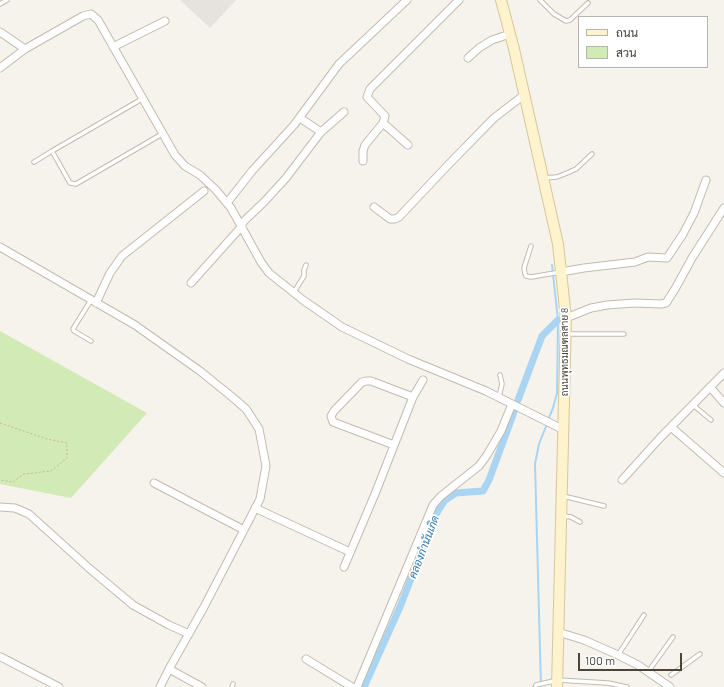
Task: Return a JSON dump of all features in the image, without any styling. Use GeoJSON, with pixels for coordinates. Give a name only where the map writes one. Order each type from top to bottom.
{"type":"FeatureCollection","features":[{"type":"Feature","properties":{"kind":"street"},"geometry":{"type":"LineString","coordinates":[[227,203],[252,171],[300,118],[340,64],[407,0]]}},
{"type":"Feature","properties":{"kind":"street"},"geometry":{"type":"LineString","coordinates":[[363,161],[363,151],[365,145],[384,123],[385,116],[367,97],[370,89],[459,0]]}},
{"type":"Feature","properties":{"kind":"street","name":"ถนนพุทธมณฑลสาย 8"},"geometry":{"type":"LineString","coordinates":[[501,0],[558,244],[566,318],[557,684]]}},
{"type":"Feature","properties":{"kind":"street"},"geometry":{"type":"LineString","coordinates":[[0,68],[25,49],[83,16],[91,14],[98,20],[175,156],[185,166],[200,175],[227,203],[242,225],[261,262],[269,273],[342,327],[408,358],[499,397],[564,430]]}},
{"type":"Feature","properties":{"kind":"street"},"geometry":{"type":"LineString","coordinates":[[113,47],[165,21]]}},
{"type":"Feature","properties":{"kind":"street"},"geometry":{"type":"LineString","coordinates":[[0,32],[25,49]]}},
{"type":"Feature","properties":{"kind":"street"},"geometry":{"type":"LineString","coordinates":[[468,58],[479,48],[492,40],[510,34]]}},
{"type":"Feature","properties":{"kind":"street"},"geometry":{"type":"LineString","coordinates":[[374,207],[390,219],[399,217],[494,118],[524,95]]}},
{"type":"Feature","properties":{"kind":"street"},"geometry":{"type":"LineString","coordinates":[[191,283],[286,178],[321,132],[344,112]]}},
{"type":"Feature","properties":{"kind":"street"},"geometry":{"type":"LineString","coordinates":[[300,118],[321,132]]}},
{"type":"Feature","properties":{"kind":"street"},"geometry":{"type":"LineString","coordinates":[[384,123],[408,145]]}},
{"type":"Feature","properties":{"kind":"street"},"geometry":{"type":"LineString","coordinates":[[561,272],[635,262],[648,258],[667,258],[694,213],[706,180]]}},
{"type":"Feature","properties":{"kind":"street"},"geometry":{"type":"LineString","coordinates":[[93,301],[122,256],[204,191]]}},
{"type":"Feature","properties":{"kind":"street"},"geometry":{"type":"LineString","coordinates":[[566,318],[591,308],[607,305],[666,303],[724,208]]}},
{"type":"Feature","properties":{"kind":"street"},"geometry":{"type":"LineString","coordinates":[[0,247],[135,325],[200,371],[231,396],[246,409],[259,430],[266,466],[260,498],[160,687]]}},
{"type":"Feature","properties":{"kind":"street"},"geometry":{"type":"LineString","coordinates":[[622,480],[724,373]]}},
{"type":"Feature","properties":{"kind":"street"},"geometry":{"type":"LineString","coordinates":[[344,567],[375,494],[413,397],[423,380]]}},
{"type":"Feature","properties":{"kind":"street"},"geometry":{"type":"LineString","coordinates":[[394,445],[333,422],[331,416],[362,382],[366,381],[371,381],[413,397]]}},
{"type":"Feature","properties":{"kind":"street"},"geometry":{"type":"LineString","coordinates":[[710,387],[724,403]]}},
{"type":"Feature","properties":{"kind":"street"},"geometry":{"type":"LineString","coordinates":[[357,687],[433,505],[441,496],[478,466],[487,455],[501,431],[512,404]]}},
{"type":"Feature","properties":{"kind":"street"},"geometry":{"type":"LineString","coordinates":[[671,427],[724,473]]}},
{"type":"Feature","properties":{"kind":"street"},"geometry":{"type":"LineString","coordinates":[[154,483],[244,530]]}},
{"type":"Feature","properties":{"kind":"street"},"geometry":{"type":"LineString","coordinates":[[0,507],[15,508],[29,514],[90,569],[133,605],[189,634]]}},
{"type":"Feature","properties":{"kind":"street"},"geometry":{"type":"LineString","coordinates":[[255,508],[350,552]]}},
{"type":"Feature","properties":{"kind":"street"},"geometry":{"type":"LineString","coordinates":[[558,632],[584,640],[618,655],[648,672],[668,681]]}},
{"type":"Feature","properties":{"kind":"street"},"geometry":{"type":"LineString","coordinates":[[1,657],[59,687]]}},
{"type":"Feature","properties":{"kind":"street"},"geometry":{"type":"LineString","coordinates":[[306,659],[352,687]]}},
{"type":"Feature","properties":{"kind":"street"},"geometry":{"type":"LineString","coordinates":[[169,669],[202,687]]}},
{"type":"Feature","properties":{"kind":"lane"},"geometry":{"type":"LineString","coordinates":[[0,4],[7,0]]}},
{"type":"Feature","properties":{"kind":"lane"},"geometry":{"type":"LineString","coordinates":[[540,0],[554,14],[566,21],[570,20],[588,2]]}},
{"type":"Feature","properties":{"kind":"lane"},"geometry":{"type":"LineString","coordinates":[[34,162],[142,99]]}},
{"type":"Feature","properties":{"kind":"lane"},"geometry":{"type":"LineString","coordinates":[[52,151],[70,182],[76,184],[162,134]]}},
{"type":"Feature","properties":{"kind":"lane"},"geometry":{"type":"LineString","coordinates":[[543,178],[557,177],[576,169],[592,154]]}},
{"type":"Feature","properties":{"kind":"lane"},"geometry":{"type":"LineString","coordinates":[[531,246],[524,268],[524,274],[526,276],[531,277],[561,272]]}},
{"type":"Feature","properties":{"kind":"lane"},"geometry":{"type":"LineString","coordinates":[[293,292],[304,276],[306,265]]}},
{"type":"Feature","properties":{"kind":"lane"},"geometry":{"type":"LineString","coordinates":[[91,341],[73,329],[93,301]]}},
{"type":"Feature","properties":{"kind":"lane"},"geometry":{"type":"LineString","coordinates":[[566,334],[624,334]]}},
{"type":"Feature","properties":{"kind":"lane"},"geometry":{"type":"LineString","coordinates":[[499,397],[502,384],[500,375]]}},
{"type":"Feature","properties":{"kind":"lane"},"geometry":{"type":"LineString","coordinates":[[692,405],[711,420]]}},
{"type":"Feature","properties":{"kind":"lane"},"geometry":{"type":"LineString","coordinates":[[562,496],[604,506]]}},
{"type":"Feature","properties":{"kind":"lane"},"geometry":{"type":"LineString","coordinates":[[562,516],[571,517],[580,522]]}},
{"type":"Feature","properties":{"kind":"lane"},"geometry":{"type":"LineString","coordinates":[[618,655],[644,614]]}},
{"type":"Feature","properties":{"kind":"lane"},"geometry":{"type":"LineString","coordinates":[[648,672],[673,637]]}},
{"type":"Feature","properties":{"kind":"lane"},"geometry":{"type":"LineString","coordinates":[[668,681],[700,654]]}},
{"type":"Feature","properties":{"kind":"lane"},"geometry":{"type":"LineString","coordinates":[[535,687],[536,685],[557,684],[608,684],[627,687]]}},
{"type":"Feature","properties":{"kind":"path"},"geometry":{"type":"LineString","coordinates":[[0,423],[47,439],[66,443],[67,458],[51,470],[24,474],[13,482],[0,480]]}},
{"type":"Feature","properties":{"kind":"shaded area"},"geometry":{"type":"Polygon","coordinates":[[[180,0],[236,0],[210,28],[180,0]]]}},
{"type":"Feature","properties":{"kind":"green space"},"geometry":{"type":"Polygon","coordinates":[[[0,331],[147,413],[71,498],[0,484],[0,331]]]}},
{"type":"Feature","properties":{"kind":"waterway"},"geometry":{"type":"LineString","coordinates":[[548,420],[557,393],[558,320],[552,265]]}},
{"type":"Feature","properties":{"kind":"waterway","name":"คลองกำนันเกิด"},"geometry":{"type":"LineString","coordinates":[[518,400],[542,336],[558,320]]}},
{"type":"Feature","properties":{"kind":"waterway","name":"คลองกำนันเกิด"},"geometry":{"type":"LineString","coordinates":[[364,687],[400,607],[436,514],[445,500],[456,493],[483,491],[489,480],[514,412]]}},
{"type":"Feature","properties":{"kind":"waterway"},"geometry":{"type":"LineString","coordinates":[[541,687],[535,464],[539,444],[547,424]]}}]}
